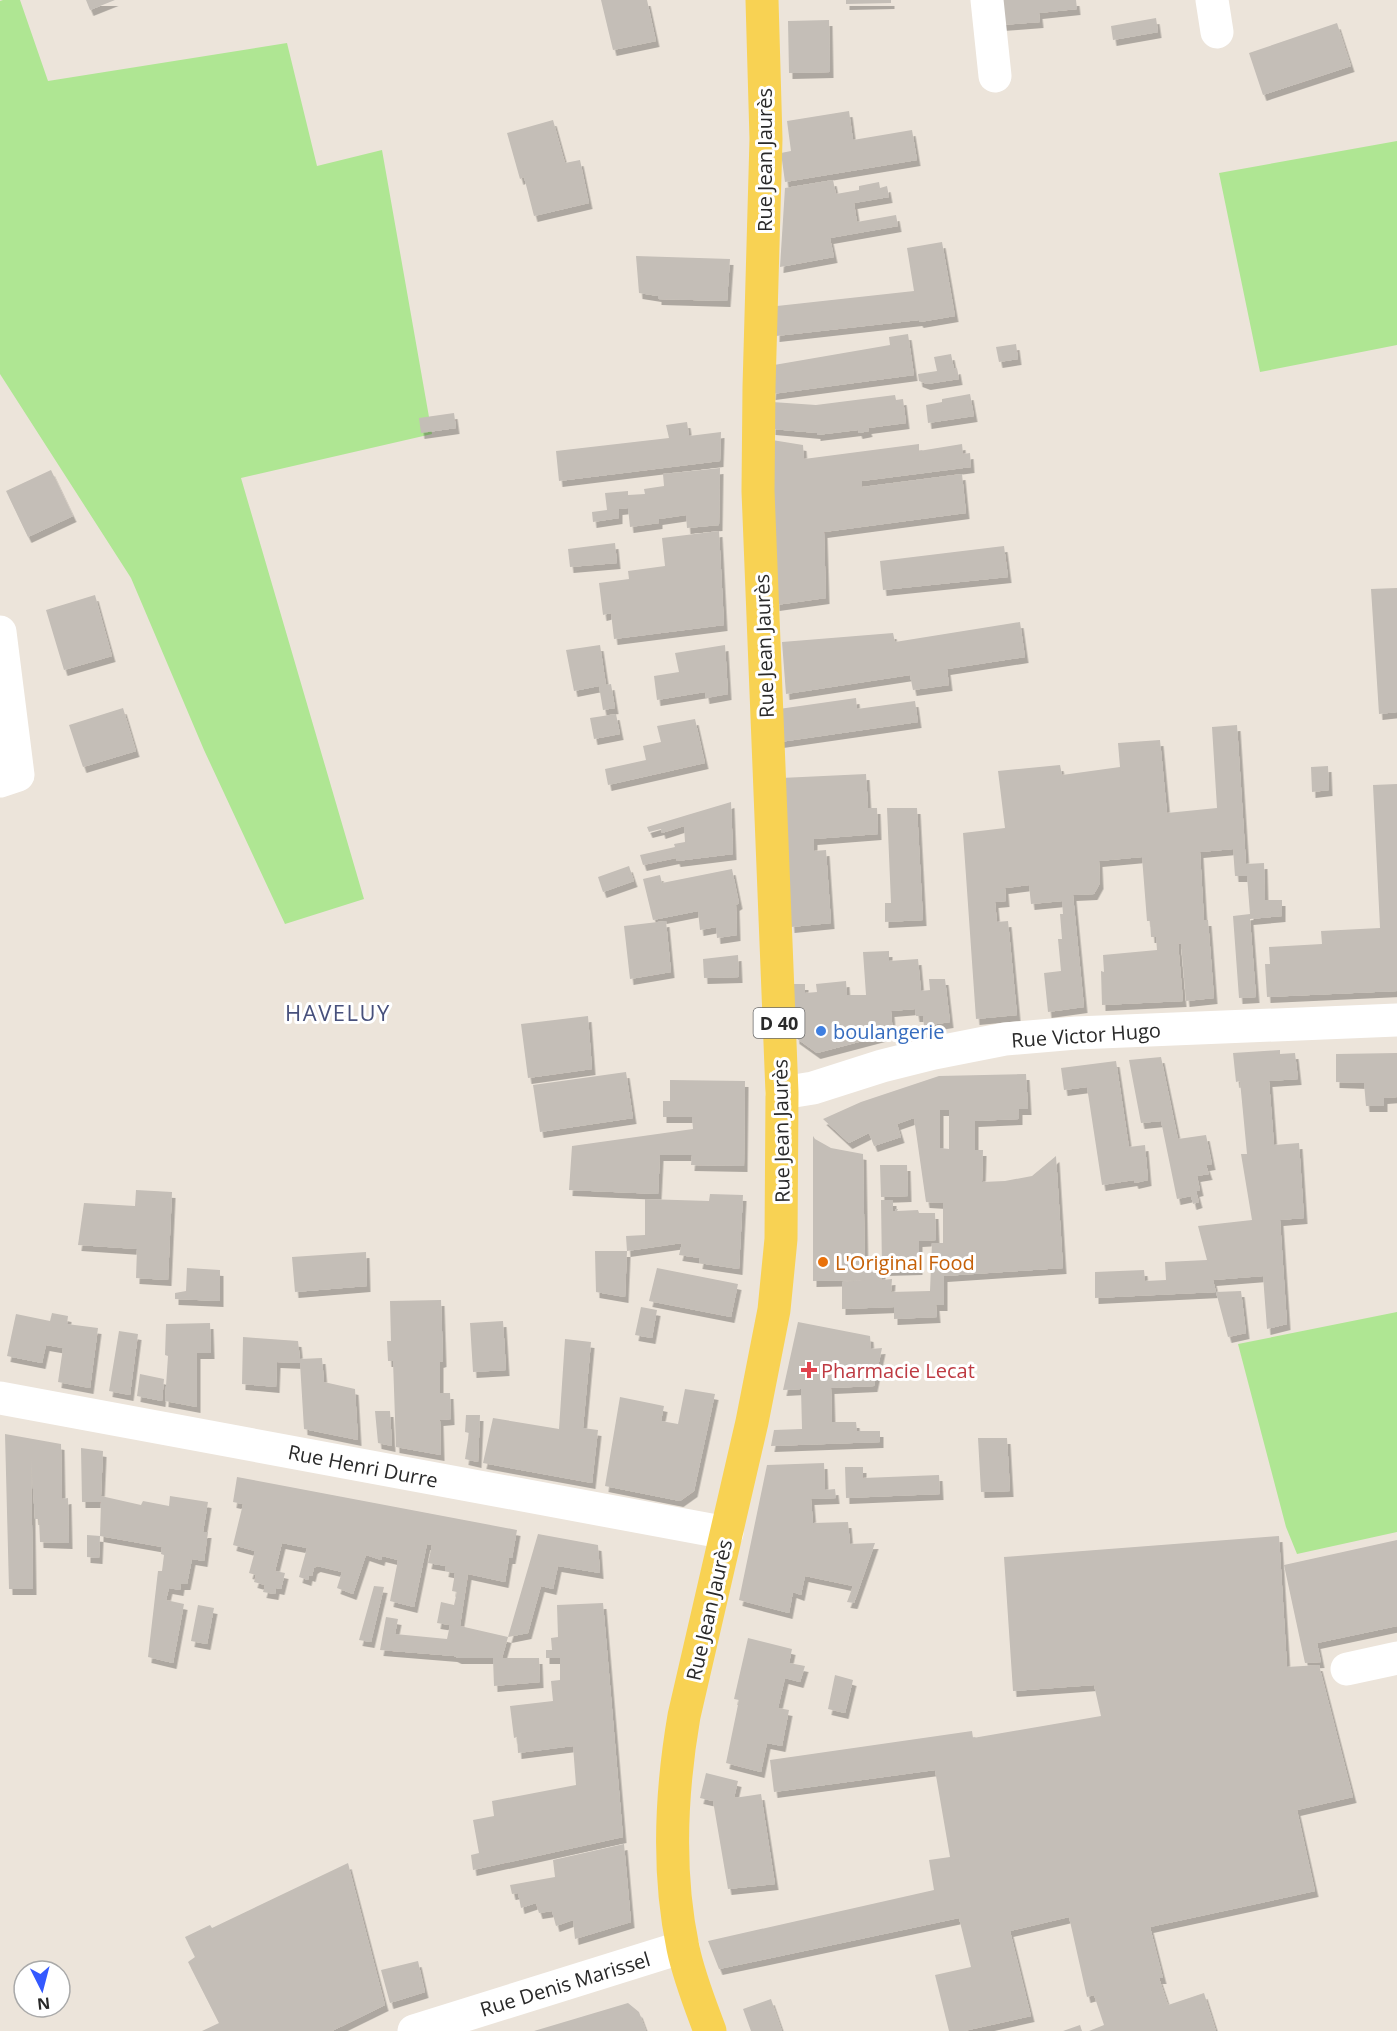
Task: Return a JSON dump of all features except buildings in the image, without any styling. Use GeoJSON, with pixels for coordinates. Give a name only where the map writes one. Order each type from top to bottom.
{"type":"FeatureCollection","features":[{"type":"Feature","properties":{"kind":"main road","name":"Rue Jean Jaurès"},"geometry":{"type":"LineString","coordinates":[[710,2031],[695,1992],[683,1947],[675,1887],[673,1803],[678,1754],[691,1683],[752,1422],[774,1310],[782,1210],[782,1093],[758,491],[766,139],[762,0]]}},
{"type":"Feature","properties":{"kind":"street"},"geometry":{"type":"LineString","coordinates":[[987,0],[995,76]]}},
{"type":"Feature","properties":{"kind":"street"},"geometry":{"type":"LineString","coordinates":[[1212,0],[1217,32]]}},
{"type":"Feature","properties":{"kind":"street"},"geometry":{"type":"LineString","coordinates":[[0,632],[18,775],[0,781]]}},
{"type":"Feature","properties":{"kind":"street","name":"Rue Victor Hugo"},"geometry":{"type":"LineString","coordinates":[[782,1093],[813,1088],[882,1066],[934,1053],[1005,1040],[1076,1033],[1397,1020]]}},
{"type":"Feature","properties":{"kind":"street","name":"Rue Henri Durre"},"geometry":{"type":"LineString","coordinates":[[0,1398],[727,1533]]}},
{"type":"Feature","properties":{"kind":"street"},"geometry":{"type":"LineString","coordinates":[[1347,1669],[1397,1658]]}},
{"type":"Feature","properties":{"kind":"street","name":"Rue Denis Marissel"},"geometry":{"type":"LineString","coordinates":[[414,2031],[683,1947]]}},
{"type":"Feature","properties":{"kind":"green space"},"geometry":{"type":"Polygon","coordinates":[[[20,0],[48,81],[287,43],[317,166],[382,150],[432,434],[241,478],[364,899],[285,924],[204,750],[131,578],[0,374],[0,1],[20,0]]]}},
{"type":"Feature","properties":{"kind":"green space"},"geometry":{"type":"Polygon","coordinates":[[[1397,141],[1397,345],[1260,372],[1219,173],[1397,141]]]}},
{"type":"Feature","properties":{"kind":"green space"},"geometry":{"type":"Polygon","coordinates":[[[1397,1312],[1397,1532],[1297,1554],[1286,1527],[1238,1344],[1397,1312]]]}},
{"type":"Feature","properties":{"kind":"place","name":"boulangerie"},"geometry":{"type":"Point","coordinates":[821,1031]}},
{"type":"Feature","properties":{"kind":"place","name":"L'Original Food"},"geometry":{"type":"Point","coordinates":[823,1262]}},
{"type":"Feature","properties":{"kind":"place","name":"Pharmacie Lecat"},"geometry":{"type":"Point","coordinates":[809,1370]}},
{"type":"Feature","properties":{"kind":"district","name":"HAVELUY"},"geometry":{"type":"Point","coordinates":[338,1012]}}]}
